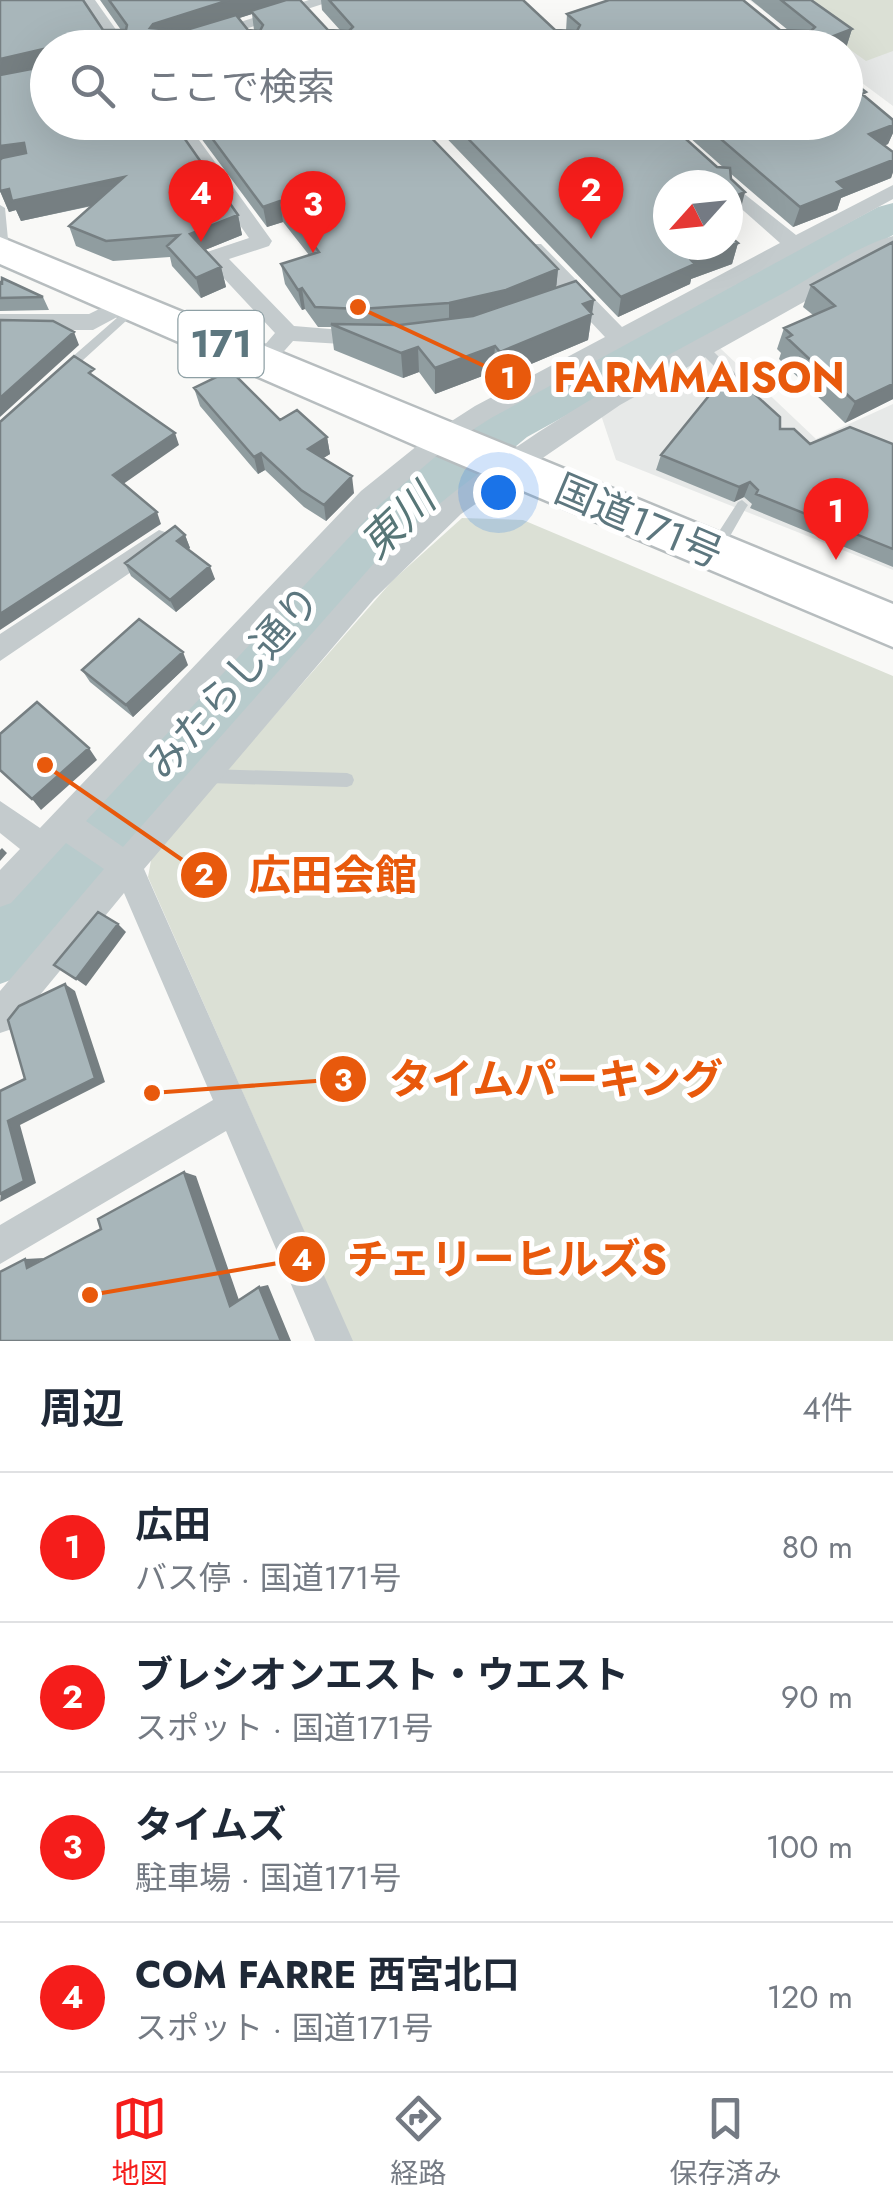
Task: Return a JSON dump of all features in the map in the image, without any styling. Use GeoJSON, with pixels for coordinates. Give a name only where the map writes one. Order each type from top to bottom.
{"type":"FeatureCollection","features":[{"type":"Feature","properties":{"kind":"highway","name":"国道171号"},"geometry":{"type":"LineString","coordinates":[[2,250],[130,305],[275,347],[445,441],[893,626]]}},
{"type":"Feature","properties":{"kind":"street"},"geometry":{"type":"LineString","coordinates":[[86,0],[108,30]]}},
{"type":"Feature","properties":{"kind":"street"},"geometry":{"type":"LineString","coordinates":[[248,30],[328,0]]}},
{"type":"Feature","properties":{"kind":"street"},"geometry":{"type":"LineString","coordinates":[[189,140],[262,241],[214,257],[275,347],[396,340]]}},
{"type":"Feature","properties":{"kind":"street"},"geometry":{"type":"LineString","coordinates":[[0,892],[40,846],[70,828],[370,498],[445,441],[619,338],[893,191]]}},
{"type":"Feature","properties":{"kind":"street"},"geometry":{"type":"LineString","coordinates":[[743,200],[793,243]]}},
{"type":"Feature","properties":{"kind":"street"},"geometry":{"type":"LineString","coordinates":[[522,236],[568,297],[619,338]]}},
{"type":"Feature","properties":{"kind":"street","name":"みたらし通り"},"geometry":{"type":"LineString","coordinates":[[0,1017],[119,862],[203,776],[384,571],[502,464],[590,410],[890,250]]}},
{"type":"Feature","properties":{"kind":"street"},"geometry":{"type":"LineString","coordinates":[[0,322],[93,322],[130,305]]}},
{"type":"Feature","properties":{"kind":"street"},"geometry":{"type":"LineString","coordinates":[[0,650],[165,536]]}},
{"type":"Feature","properties":{"kind":"street"},"geometry":{"type":"LineString","coordinates":[[0,815],[40,846]]}},
{"type":"Feature","properties":{"kind":"street"},"geometry":{"type":"LineString","coordinates":[[70,828],[119,862],[141,892],[334,1341]]}},
{"type":"Feature","properties":{"kind":"street"},"geometry":{"type":"LineString","coordinates":[[0,1246],[232,1108]]}},
{"type":"Feature","properties":{"kind":"lane"},"geometry":{"type":"LineString","coordinates":[[0,208],[2,250]]}},
{"type":"Feature","properties":{"kind":"lane"},"geometry":{"type":"LineString","coordinates":[[54,380],[130,305]]}},
{"type":"Feature","properties":{"kind":"lane"},"geometry":{"type":"LineString","coordinates":[[703,348],[744,390]]}},
{"type":"Feature","properties":{"kind":"lane"},"geometry":{"type":"LineString","coordinates":[[713,553],[742,505]]}},
{"type":"Feature","properties":{"kind":"lane"},"geometry":{"type":"LineString","coordinates":[[203,776],[347,780]]}},
{"type":"Feature","properties":{"kind":"shaded area"},"geometry":{"type":"Polygon","coordinates":[[[749,0],[893,0],[893,106],[863,84],[863,30],[790,30],[749,0]]]}},
{"type":"Feature","properties":{"kind":"shaded area"},"geometry":{"type":"Polygon","coordinates":[[[781,0],[893,0],[893,51],[866,61],[863,30],[823,30],[781,0]]]}},
{"type":"Feature","properties":{"kind":"shaded area"},"geometry":{"type":"Polygon","coordinates":[[[720,348],[816,439],[893,404],[893,570],[616,460],[601,415],[720,348]]]}},
{"type":"Feature","properties":{"kind":"shaded area"},"geometry":{"type":"Polygon","coordinates":[[[462,518],[523,520],[893,676],[893,1341],[352,1341],[148,877],[152,855],[393,580],[462,518]]]}},
{"type":"Feature","properties":{"kind":"building"},"geometry":{"type":"Polygon","coordinates":[[[0,0],[83,0],[103,30],[30,30],[30,52],[0,59],[0,0]]]}},
{"type":"Feature","properties":{"kind":"building"},"geometry":{"type":"Polygon","coordinates":[[[109,0],[229,0],[153,24],[150,28],[172,30],[126,30],[127,25],[109,0]]]}},
{"type":"Feature","properties":{"kind":"building"},"geometry":{"type":"Polygon","coordinates":[[[286,0],[300,0],[328,30],[260,30],[263,25],[251,11],[286,0]]]}},
{"type":"Feature","properties":{"kind":"building"},"geometry":{"type":"Polygon","coordinates":[[[329,0],[523,0],[555,30],[350,30],[353,27],[329,0]]]}},
{"type":"Feature","properties":{"kind":"building"},"geometry":{"type":"Polygon","coordinates":[[[609,0],[743,0],[780,30],[578,30],[580,25],[567,14],[609,0]]]}},
{"type":"Feature","properties":{"kind":"building"},"geometry":{"type":"Polygon","coordinates":[[[781,0],[811,0],[852,29],[812,30],[815,27],[781,0]]]}},
{"type":"Feature","properties":{"kind":"building"},"geometry":{"type":"Polygon","coordinates":[[[236,15],[248,30],[186,30],[236,15]]]}},
{"type":"Feature","properties":{"kind":"building"},"geometry":{"type":"Polygon","coordinates":[[[30,69],[30,140],[186,140],[238,215],[190,234],[221,267],[196,278],[167,246],[179,235],[106,241],[69,226],[124,177],[12,201],[9,189],[0,191],[0,160],[26,153],[24,143],[0,146],[0,75],[30,69]]]}},
{"type":"Feature","properties":{"kind":"building"},"geometry":{"type":"Polygon","coordinates":[[[863,95],[893,120],[893,125],[869,134],[893,152],[893,160],[837,182],[845,189],[800,207],[722,140],[863,140],[863,95]]]}},
{"type":"Feature","properties":{"kind":"building"},"geometry":{"type":"Polygon","coordinates":[[[213,140],[433,140],[558,269],[506,290],[449,303],[360,309],[315,307],[281,264],[319,252],[280,201],[263,207],[213,140]]]}},
{"type":"Feature","properties":{"kind":"building"},"geometry":{"type":"Polygon","coordinates":[[[469,140],[687,140],[717,167],[730,170],[653,170],[653,260],[691,260],[695,264],[621,297],[469,140]]]}},
{"type":"Feature","properties":{"kind":"building"},"geometry":{"type":"Polygon","coordinates":[[[893,242],[893,384],[855,402],[787,338],[792,335],[784,328],[835,306],[811,285],[893,242]]]}},
{"type":"Feature","properties":{"kind":"building"},"geometry":{"type":"Polygon","coordinates":[[[2,278],[43,297],[0,298],[2,278]]]}},
{"type":"Feature","properties":{"kind":"building"},"geometry":{"type":"Polygon","coordinates":[[[576,281],[594,300],[583,304],[592,314],[500,352],[495,346],[435,368],[418,347],[401,353],[331,324],[400,325],[473,316],[576,281]]]}},
{"type":"Feature","properties":{"kind":"building"},"geometry":{"type":"Polygon","coordinates":[[[0,320],[53,321],[74,332],[0,398],[0,320]]]}},
{"type":"Feature","properties":{"kind":"building"},"geometry":{"type":"Polygon","coordinates":[[[74,356],[94,369],[89,373],[175,433],[113,475],[157,512],[0,614],[0,422],[74,356]]]}},
{"type":"Feature","properties":{"kind":"building"},"geometry":{"type":"Polygon","coordinates":[[[729,371],[780,417],[780,429],[794,429],[810,444],[850,427],[893,444],[893,549],[756,494],[758,490],[750,482],[739,487],[661,455],[729,371]]]}},
{"type":"Feature","properties":{"kind":"building"},"geometry":{"type":"Polygon","coordinates":[[[227,372],[236,376],[280,420],[297,410],[327,437],[308,449],[352,476],[324,505],[301,490],[261,453],[254,457],[194,388],[227,372]]]}},
{"type":"Feature","properties":{"kind":"building"},"geometry":{"type":"Polygon","coordinates":[[[175,526],[185,535],[177,541],[210,566],[170,600],[125,563],[175,526]]]}},
{"type":"Feature","properties":{"kind":"building"},"geometry":{"type":"Polygon","coordinates":[[[139,619],[183,652],[126,705],[82,670],[139,619]]]}},
{"type":"Feature","properties":{"kind":"building"},"geometry":{"type":"Polygon","coordinates":[[[37,702],[89,748],[32,799],[0,770],[0,734],[37,702]]]}},
{"type":"Feature","properties":{"kind":"building"},"geometry":{"type":"Polygon","coordinates":[[[98,912],[118,924],[76,979],[54,965],[98,912]]]}},
{"type":"Feature","properties":{"kind":"building"},"geometry":{"type":"Polygon","coordinates":[[[65,984],[95,1078],[8,1121],[24,1181],[0,1194],[0,1091],[25,1079],[8,1020],[19,1006],[65,984]]]}},
{"type":"Feature","properties":{"kind":"building"},"geometry":{"type":"Polygon","coordinates":[[[184,1172],[230,1306],[259,1287],[281,1341],[0,1341],[0,1272],[25,1259],[27,1268],[101,1229],[98,1219],[184,1172]]]}},
{"type":"Feature","properties":{"kind":"waterway","name":"東川"},"geometry":{"type":"LineString","coordinates":[[0,951],[396,515],[510,424],[893,217]]}},
{"type":"Feature","properties":{"kind":"place","name":"ブレシオンエスト・ウエスト"},"geometry":{"type":"Point","coordinates":[591,239]}},
{"type":"Feature","properties":{"kind":"place","name":"COM FARRE 西宮北口"},"geometry":{"type":"Point","coordinates":[201,242]}},
{"type":"Feature","properties":{"kind":"place","name":"タイムズ"},"geometry":{"type":"Point","coordinates":[313,253]}},
{"type":"Feature","properties":{"kind":"place","name":"FARMMAISON"},"geometry":{"type":"Point","coordinates":[358,307]}},
{"type":"Feature","properties":{"kind":"place","name":"広田"},"geometry":{"type":"Point","coordinates":[836,560]}},
{"type":"Feature","properties":{"kind":"place","name":"広田会館"},"geometry":{"type":"Point","coordinates":[45,765]}},
{"type":"Feature","properties":{"kind":"place","name":"タイムパーキング"},"geometry":{"type":"Point","coordinates":[152,1093]}},
{"type":"Feature","properties":{"kind":"place","name":"チェリーヒルズS"},"geometry":{"type":"Point","coordinates":[90,1295]}}]}
